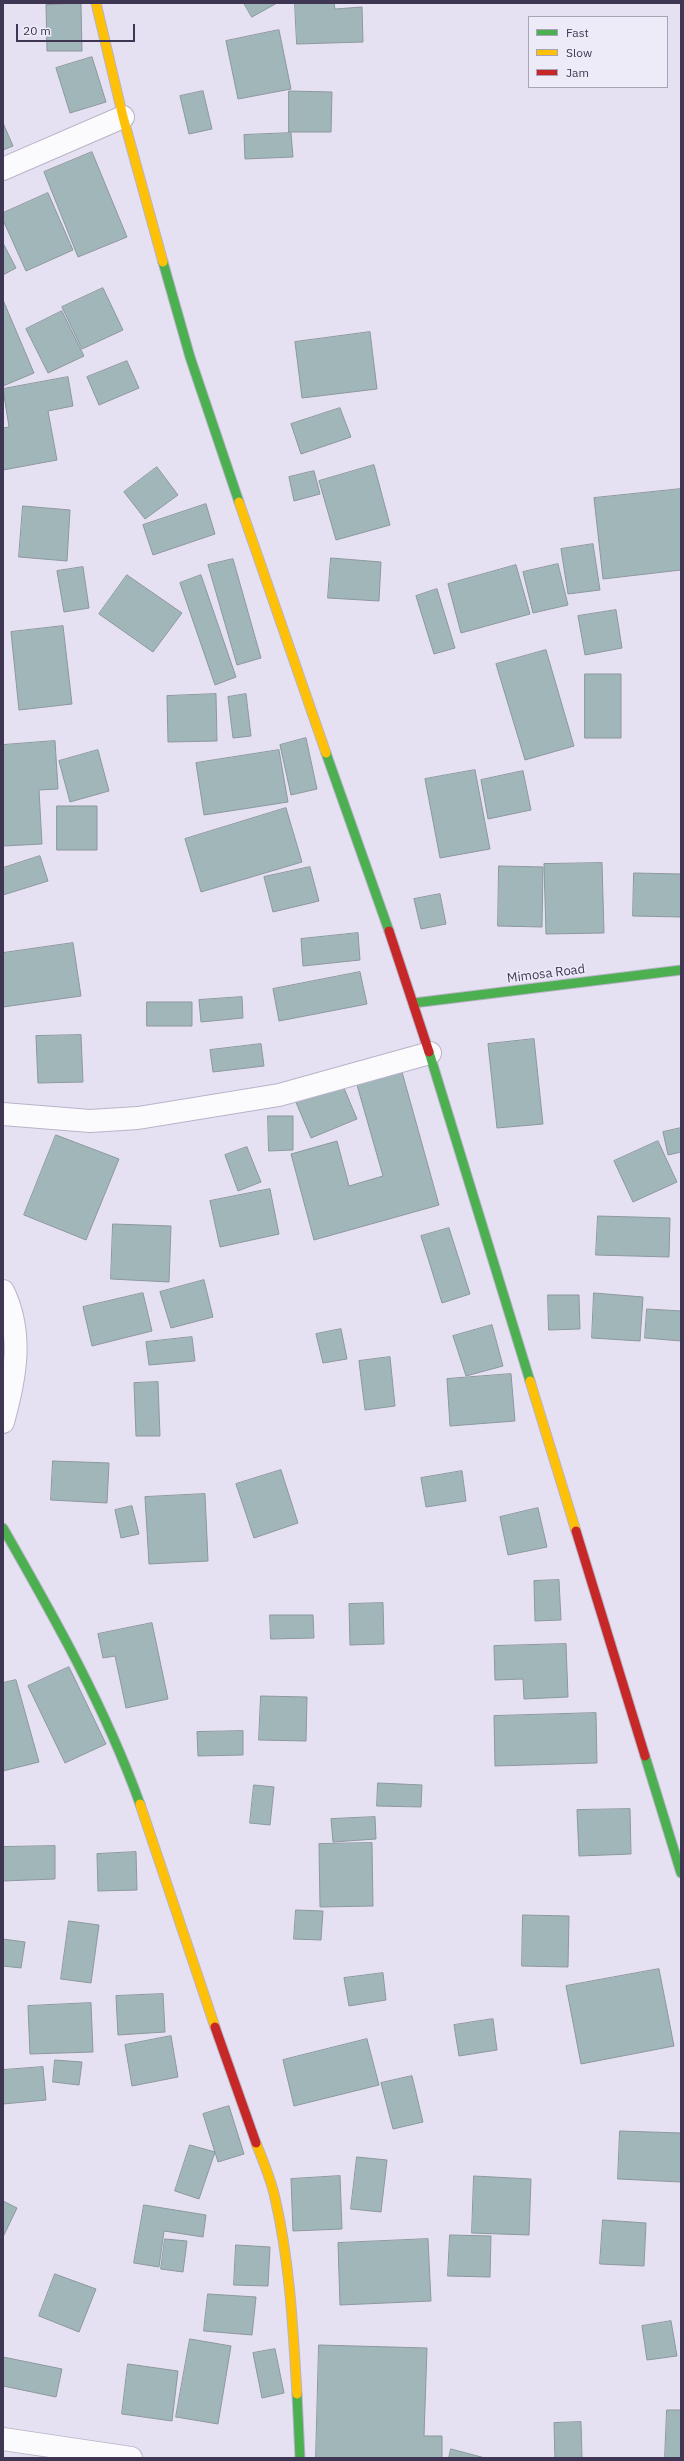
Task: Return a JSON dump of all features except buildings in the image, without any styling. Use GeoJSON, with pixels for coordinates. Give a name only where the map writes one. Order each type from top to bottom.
{"type":"FeatureCollection","features":[{"type":"Feature","properties":{"kind":"street"},"geometry":{"type":"LineString","coordinates":[[96,3],[123,117],[190,358],[263,574],[414,1003],[681,1873]]}},
{"type":"Feature","properties":{"kind":"street"},"geometry":{"type":"LineString","coordinates":[[3,169],[123,117]]}},
{"type":"Feature","properties":{"kind":"street","name":"Mimosa Road"},"geometry":{"type":"LineString","coordinates":[[414,1003],[681,970]]}},
{"type":"Feature","properties":{"kind":"street"},"geometry":{"type":"LineString","coordinates":[[3,1114],[90,1121],[145,1117],[278,1095],[430,1053]]}},
{"type":"Feature","properties":{"kind":"street"},"geometry":{"type":"LineString","coordinates":[[3,1292],[16,1333],[16,1363],[3,1422]]}},
{"type":"Feature","properties":{"kind":"street"},"geometry":{"type":"LineString","coordinates":[[3,1528],[65,1637],[127,1767],[160,1858],[199,1983],[275,2196],[284,2240],[291,2287],[300,2458]]}},
{"type":"Feature","properties":{"kind":"street"},"geometry":{"type":"LineString","coordinates":[[3,2439],[60,2452],[132,2458]]}},
{"type":"Feature","properties":{"kind":"traffic: fast"},"geometry":{"type":"LineString","coordinates":[[163,262],[190,357],[239,502]]}},
{"type":"Feature","properties":{"kind":"traffic: fast"},"geometry":{"type":"LineString","coordinates":[[326,753],[389,931]]}},
{"type":"Feature","properties":{"kind":"traffic: fast"},"geometry":{"type":"LineString","coordinates":[[414,1003],[681,970]]}},
{"type":"Feature","properties":{"kind":"traffic: fast"},"geometry":{"type":"LineString","coordinates":[[429,1052],[530,1381]]}},
{"type":"Feature","properties":{"kind":"traffic: fast"},"geometry":{"type":"LineString","coordinates":[[3,1528],[78,1663],[111,1732],[140,1804]]}},
{"type":"Feature","properties":{"kind":"traffic: fast"},"geometry":{"type":"LineString","coordinates":[[645,1756],[681,1873]]}},
{"type":"Feature","properties":{"kind":"traffic: fast"},"geometry":{"type":"LineString","coordinates":[[297,2394],[300,2458]]}},
{"type":"Feature","properties":{"kind":"traffic: slow"},"geometry":{"type":"LineString","coordinates":[[96,3],[123,117],[163,262]]}},
{"type":"Feature","properties":{"kind":"traffic: slow"},"geometry":{"type":"LineString","coordinates":[[239,502],[326,753]]}},
{"type":"Feature","properties":{"kind":"traffic: slow"},"geometry":{"type":"LineString","coordinates":[[530,1381],[576,1531]]}},
{"type":"Feature","properties":{"kind":"traffic: slow"},"geometry":{"type":"LineString","coordinates":[[140,1804],[215,2027]]}},
{"type":"Feature","properties":{"kind":"traffic: slow"},"geometry":{"type":"LineString","coordinates":[[256,2143],[267,2170],[280,2222],[290,2296],[297,2394]]}},
{"type":"Feature","properties":{"kind":"traffic: jam"},"geometry":{"type":"LineString","coordinates":[[389,931],[429,1052]]}},
{"type":"Feature","properties":{"kind":"traffic: jam"},"geometry":{"type":"LineString","coordinates":[[576,1531],[645,1756]]}},
{"type":"Feature","properties":{"kind":"traffic: jam"},"geometry":{"type":"LineString","coordinates":[[215,2027],[256,2143]]}}]}
